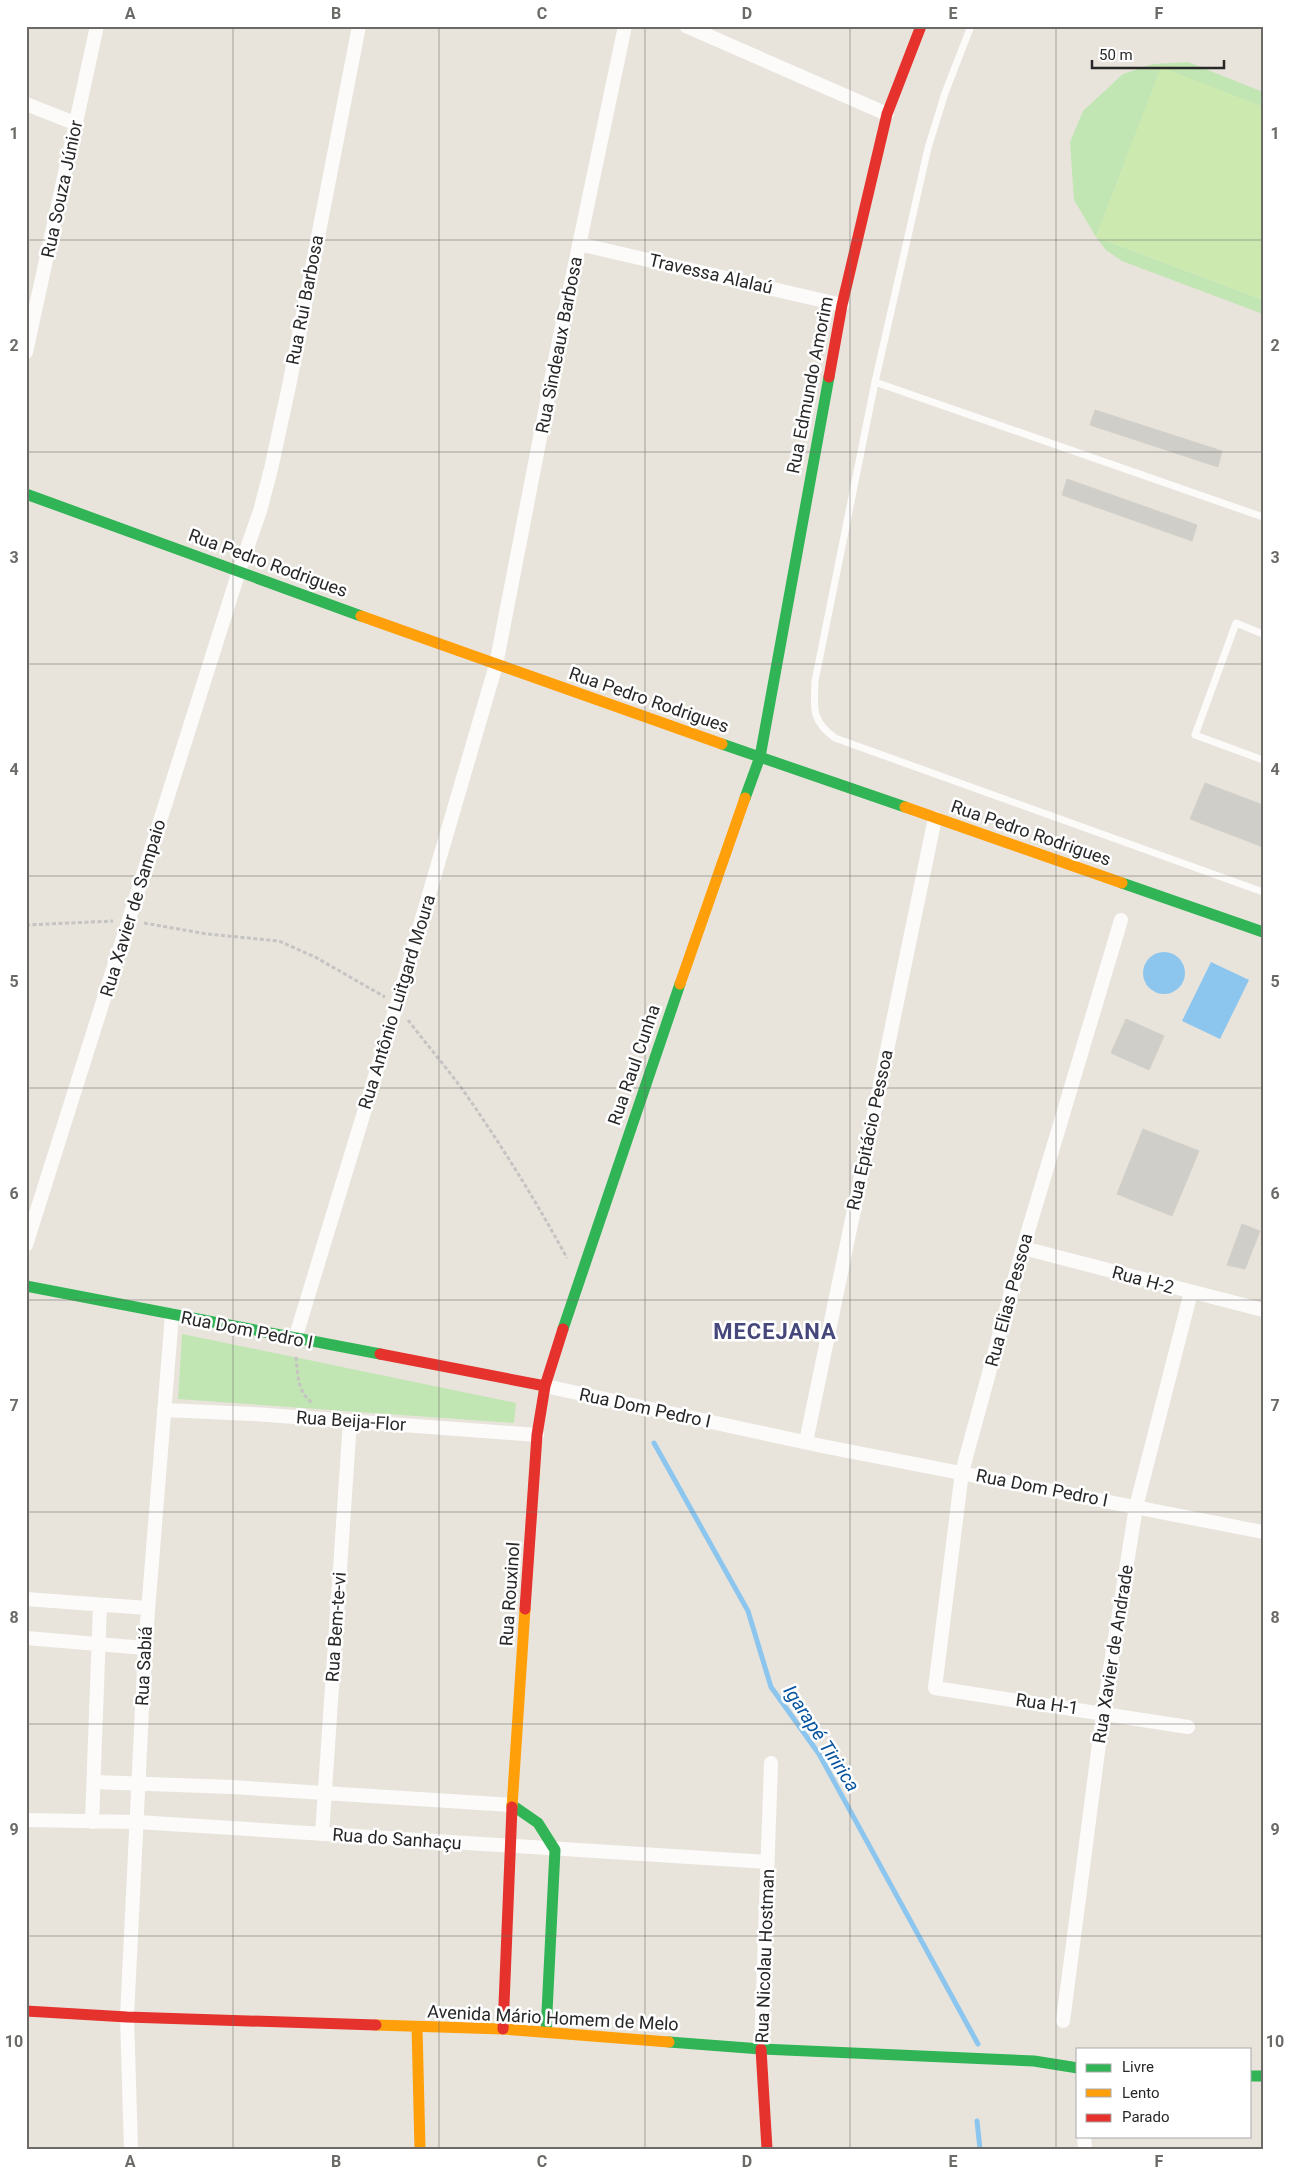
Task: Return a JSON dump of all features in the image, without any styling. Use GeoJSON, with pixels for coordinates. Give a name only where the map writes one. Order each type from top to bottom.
{"type":"FeatureCollection","features":[{"type":"Feature","properties":{"kind":"street","name":"Rua Souza Júnior"},"geometry":{"type":"LineString","coordinates":[[26,352],[77,124],[96,26]]}},
{"type":"Feature","properties":{"kind":"street","name":"Rua Rui Barbosa"},"geometry":{"type":"LineString","coordinates":[[239,571],[260,511],[275,451],[359,26]]}},
{"type":"Feature","properties":{"kind":"street","name":"Rua Sindeaux Barbosa"},"geometry":{"type":"LineString","coordinates":[[496,665],[579,244],[625,26]]}},
{"type":"Feature","properties":{"kind":"street"},"geometry":{"type":"LineString","coordinates":[[686,26],[887,114]]}},
{"type":"Feature","properties":{"kind":"street","name":"Rua Edmundo Amorim"},"geometry":{"type":"LineString","coordinates":[[760,757],[842,305],[887,114],[921,26]]}},
{"type":"Feature","properties":{"kind":"street"},"geometry":{"type":"LineString","coordinates":[[26,104],[77,124]]}},
{"type":"Feature","properties":{"kind":"street","name":"Travessa Alalaú"},"geometry":{"type":"LineString","coordinates":[[579,244],[842,305]]}},
{"type":"Feature","properties":{"kind":"street","name":"Rua Pedro Rodrigues"},"geometry":{"type":"LineString","coordinates":[[26,494],[496,665],[1263,932]]}},
{"type":"Feature","properties":{"kind":"street","name":"Rua Xavier de Sampaio"},"geometry":{"type":"LineString","coordinates":[[26,1245],[239,571]]}},
{"type":"Feature","properties":{"kind":"street","name":"Rua Antônio Luitgard Moura"},"geometry":{"type":"LineString","coordinates":[[294,1339],[397,1004],[496,665]]}},
{"type":"Feature","properties":{"kind":"street","name":"Rua Raul Cunha"},"geometry":{"type":"LineString","coordinates":[[545,1386],[578,1280],[706,907],[760,757]]}},
{"type":"Feature","properties":{"kind":"street","name":"Rua Epitácio Pessoa"},"geometry":{"type":"LineString","coordinates":[[806,1442],[935,818]]}},
{"type":"Feature","properties":{"kind":"street","name":"Rua Elias Pessoa"},"geometry":{"type":"LineString","coordinates":[[935,1688],[962,1472],[1023,1248],[1121,920]]}},
{"type":"Feature","properties":{"kind":"street","name":"Rua H-2"},"geometry":{"type":"LineString","coordinates":[[1023,1248],[1263,1310]]}},
{"type":"Feature","properties":{"kind":"street","name":"Rua Dom Pedro I"},"geometry":{"type":"LineString","coordinates":[[26,1286],[545,1386],[806,1442],[1263,1532]]}},
{"type":"Feature","properties":{"kind":"street","name":"Rua Xavier de Andrade"},"geometry":{"type":"LineString","coordinates":[[1063,2021],[1103,1713],[1136,1507],[1191,1292]]}},
{"type":"Feature","properties":{"kind":"street","name":"Rua Sabiá"},"geometry":{"type":"LineString","coordinates":[[131,2149],[127,2017],[138,1784],[147,1608],[172,1315]]}},
{"type":"Feature","properties":{"kind":"street","name":"Rua Rouxinol"},"geometry":{"type":"LineString","coordinates":[[503,2030],[512,1847],[512,1805],[537,1435],[545,1386]]}},
{"type":"Feature","properties":{"kind":"street","name":"Rua Beija-Flor"},"geometry":{"type":"LineString","coordinates":[[164,1410],[328,1419],[537,1435]]}},
{"type":"Feature","properties":{"kind":"street","name":"Rua Bem-te-vi"},"geometry":{"type":"LineString","coordinates":[[322,1834],[350,1421]]}},
{"type":"Feature","properties":{"kind":"street"},"geometry":{"type":"LineString","coordinates":[[26,1600],[147,1608]]}},
{"type":"Feature","properties":{"kind":"street"},"geometry":{"type":"LineString","coordinates":[[92,1822],[100,1605]]}},
{"type":"Feature","properties":{"kind":"street"},"geometry":{"type":"LineString","coordinates":[[26,1638],[99,1646],[145,1648]]}},
{"type":"Feature","properties":{"kind":"street","name":"Rua H-1"},"geometry":{"type":"LineString","coordinates":[[935,1688],[1188,1727]]}},
{"type":"Feature","properties":{"kind":"street","name":"Rua Nicolau Hostman"},"geometry":{"type":"LineString","coordinates":[[767,2149],[761,2049],[771,1763]]}},
{"type":"Feature","properties":{"kind":"street"},"geometry":{"type":"LineString","coordinates":[[94,1782],[232,1787],[512,1805],[533,1816],[546,1830],[555,1850],[546,2032]]}},
{"type":"Feature","properties":{"kind":"street","name":"Rua do Sanhaçu"},"geometry":{"type":"LineString","coordinates":[[26,1820],[137,1822],[768,1862]]}},
{"type":"Feature","properties":{"kind":"street","name":"Avenida Mário Homem de Melo"},"geometry":{"type":"LineString","coordinates":[[26,2011],[127,2017],[546,2032],[761,2049],[1034,2061],[1076,2068]]}},
{"type":"Feature","properties":{"kind":"street"},"geometry":{"type":"LineString","coordinates":[[417,2027],[420,2149]]}},
{"type":"Feature","properties":{"kind":"lane"},"geometry":{"type":"LineString","coordinates":[[971,26],[944,93],[928,148],[876,382],[815,681],[816,715],[822,728],[835,738],[1263,892]]}},
{"type":"Feature","properties":{"kind":"lane"},"geometry":{"type":"LineString","coordinates":[[876,382],[1263,517]]}},
{"type":"Feature","properties":{"kind":"lane"},"geometry":{"type":"LineString","coordinates":[[1263,634],[1236,623],[1195,735],[1263,760]]}},
{"type":"Feature","properties":{"kind":"path"},"geometry":{"type":"LineString","coordinates":[[26,925],[129,920],[207,934],[280,941],[315,958],[397,1004],[464,1091],[500,1144],[539,1206],[578,1280]]}},
{"type":"Feature","properties":{"kind":"path"},"geometry":{"type":"LineString","coordinates":[[294,1339],[298,1379],[303,1395],[328,1419]]}},
{"type":"Feature","properties":{"kind":"green space"},"geometry":{"type":"Polygon","coordinates":[[[1188,62],[1263,92],[1263,107],[1161,68],[1096,237],[1074,200],[1070,142],[1083,111],[1123,74],[1153,64],[1188,62]]]}},
{"type":"Feature","properties":{"kind":"green space"},"geometry":{"type":"Polygon","coordinates":[[[1161,67],[1263,107],[1263,300],[1096,237],[1161,67]]]}},
{"type":"Feature","properties":{"kind":"green space"},"geometry":{"type":"Polygon","coordinates":[[[1096,237],[1263,300],[1263,314],[1122,261],[1106,250],[1096,237]]]}},
{"type":"Feature","properties":{"kind":"green space"},"geometry":{"type":"Polygon","coordinates":[[[182,1334],[516,1403],[514,1423],[178,1399],[182,1334]]]}},
{"type":"Feature","properties":{"kind":"water"},"geometry":{"type":"Polygon","coordinates":[[[1168,952],[1176,955],[1182,961],[1185,973],[1182,985],[1176,991],[1160,994],[1152,991],[1146,985],[1143,969],[1146,961],[1152,955],[1168,952]]]}},
{"type":"Feature","properties":{"kind":"water"},"geometry":{"type":"Polygon","coordinates":[[[1211,962],[1249,980],[1220,1039],[1182,1021],[1211,962]]]}},
{"type":"Feature","properties":{"kind":"building"},"geometry":{"type":"Polygon","coordinates":[[[1095,410],[1222,451],[1218,467],[1090,425],[1095,410]]]}},
{"type":"Feature","properties":{"kind":"building"},"geometry":{"type":"Polygon","coordinates":[[[1067,479],[1197,525],[1192,541],[1062,495],[1067,479]]]}},
{"type":"Feature","properties":{"kind":"building"},"geometry":{"type":"Polygon","coordinates":[[[1205,783],[1263,805],[1263,847],[1190,819],[1205,783]]]}},
{"type":"Feature","properties":{"kind":"building"},"geometry":{"type":"Polygon","coordinates":[[[1126,1019],[1164,1036],[1149,1070],[1111,1053],[1126,1019]]]}},
{"type":"Feature","properties":{"kind":"building"},"geometry":{"type":"Polygon","coordinates":[[[1143,1129],[1199,1151],[1172,1216],[1117,1194],[1143,1129]]]}},
{"type":"Feature","properties":{"kind":"building"},"geometry":{"type":"Polygon","coordinates":[[[1242,1224],[1260,1231],[1245,1269],[1227,1265],[1242,1224]]]}},
{"type":"Feature","properties":{"kind":"waterway","name":"Igarapé Tiririca"},"geometry":{"type":"LineString","coordinates":[[654,1443],[748,1611],[771,1687],[819,1754],[978,2044]]}},
{"type":"Feature","properties":{"kind":"waterway","name":"Igarapé Tiririca"},"geometry":{"type":"LineString","coordinates":[[977,2121],[980,2149]]}},
{"type":"Feature","properties":{"kind":"traffic: fast"},"geometry":{"type":"LineString","coordinates":[[745,798],[760,757],[829,377]]}},
{"type":"Feature","properties":{"kind":"traffic: fast"},"geometry":{"type":"LineString","coordinates":[[26,494],[361,616]]}},
{"type":"Feature","properties":{"kind":"traffic: fast"},"geometry":{"type":"LineString","coordinates":[[722,744],[905,807]]}},
{"type":"Feature","properties":{"kind":"traffic: fast"},"geometry":{"type":"LineString","coordinates":[[1122,883],[1263,932]]}},
{"type":"Feature","properties":{"kind":"traffic: fast"},"geometry":{"type":"LineString","coordinates":[[563,1329],[680,984]]}},
{"type":"Feature","properties":{"kind":"traffic: fast"},"geometry":{"type":"LineString","coordinates":[[26,1286],[380,1354]]}},
{"type":"Feature","properties":{"kind":"traffic: fast"},"geometry":{"type":"LineString","coordinates":[[512,1805],[538,1823],[555,1850],[546,2032]]}},
{"type":"Feature","properties":{"kind":"traffic: fast"},"geometry":{"type":"LineString","coordinates":[[669,2042],[761,2049],[1034,2061],[1076,2068]]}},
{"type":"Feature","properties":{"kind":"traffic: fast"},"geometry":{"type":"LineString","coordinates":[[1252,2076],[1263,2076]]}},
{"type":"Feature","properties":{"kind":"traffic: slow"},"geometry":{"type":"LineString","coordinates":[[361,616],[722,744]]}},
{"type":"Feature","properties":{"kind":"traffic: slow"},"geometry":{"type":"LineString","coordinates":[[680,984],[745,798]]}},
{"type":"Feature","properties":{"kind":"traffic: slow"},"geometry":{"type":"LineString","coordinates":[[905,807],[1122,883]]}},
{"type":"Feature","properties":{"kind":"traffic: slow"},"geometry":{"type":"LineString","coordinates":[[512,1807],[525,1609]]}},
{"type":"Feature","properties":{"kind":"traffic: slow"},"geometry":{"type":"LineString","coordinates":[[376,2025],[503,2029],[669,2042]]}},
{"type":"Feature","properties":{"kind":"traffic: slow"},"geometry":{"type":"LineString","coordinates":[[417,2027],[420,2149]]}},
{"type":"Feature","properties":{"kind":"traffic: jam"},"geometry":{"type":"LineString","coordinates":[[829,377],[842,305],[887,114],[921,26]]}},
{"type":"Feature","properties":{"kind":"traffic: jam"},"geometry":{"type":"LineString","coordinates":[[525,1609],[537,1435],[545,1386],[563,1329]]}},
{"type":"Feature","properties":{"kind":"traffic: jam"},"geometry":{"type":"LineString","coordinates":[[380,1354],[545,1386]]}},
{"type":"Feature","properties":{"kind":"traffic: jam"},"geometry":{"type":"LineString","coordinates":[[503,2029],[512,1807]]}},
{"type":"Feature","properties":{"kind":"traffic: jam"},"geometry":{"type":"LineString","coordinates":[[26,2011],[127,2017],[376,2025]]}},
{"type":"Feature","properties":{"kind":"traffic: jam"},"geometry":{"type":"LineString","coordinates":[[761,2049],[767,2149]]}},
{"type":"Feature","properties":{"kind":"district","name":"MECEJANA"},"geometry":{"type":"Point","coordinates":[775,1331]}}]}
